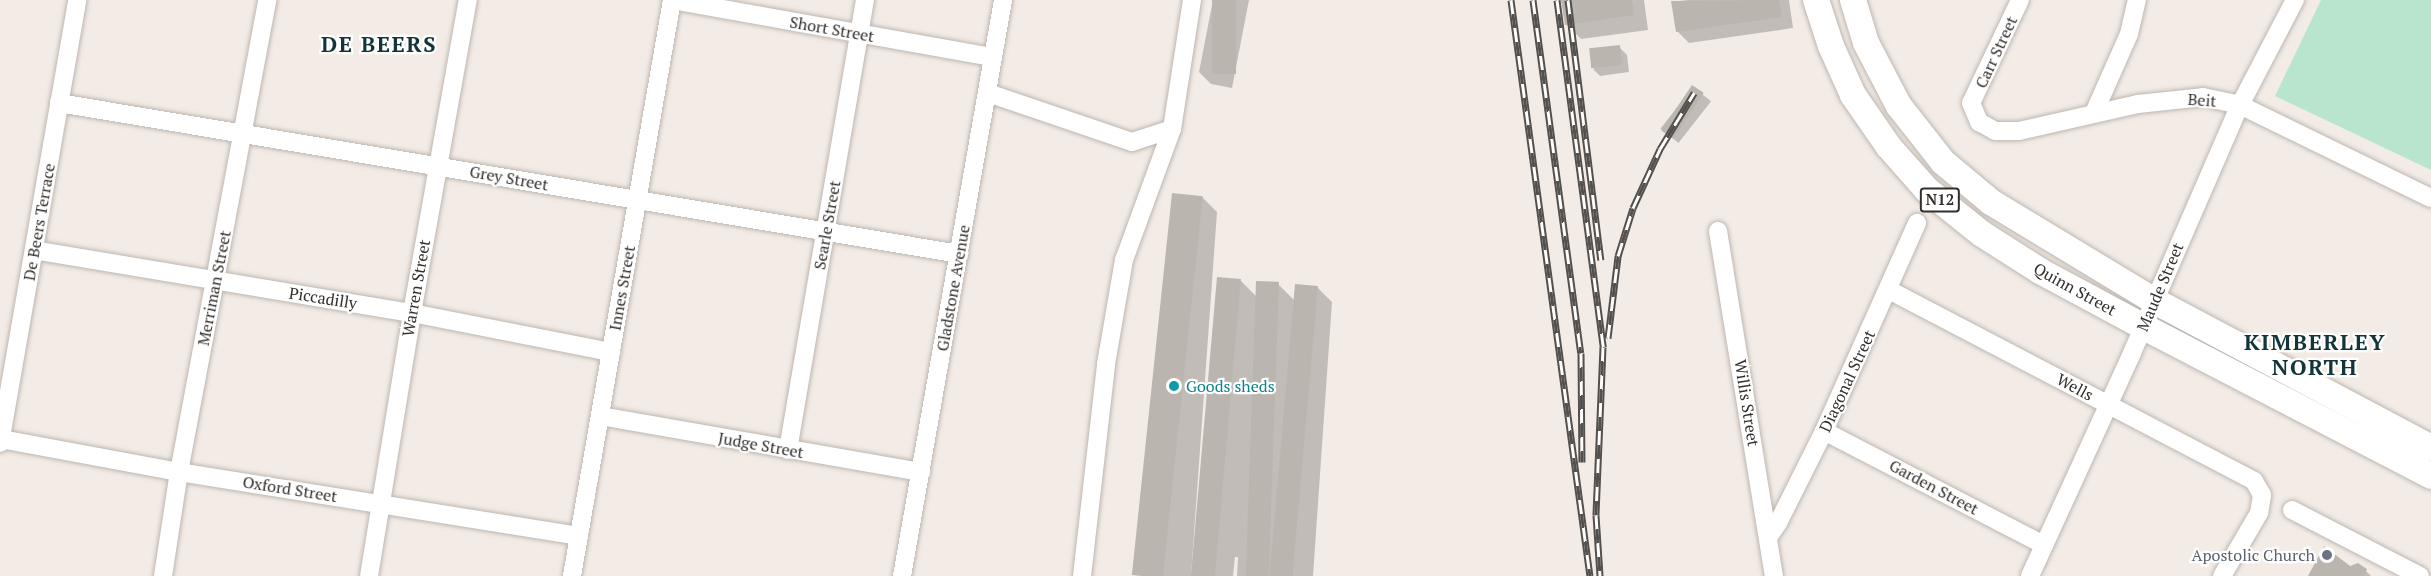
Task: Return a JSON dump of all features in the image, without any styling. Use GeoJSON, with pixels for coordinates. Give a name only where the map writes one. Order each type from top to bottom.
{"type":"FeatureCollection","features":[{"type":"Feature","properties":{"kind":"highway","name":"Quinn Street"},"geometry":{"type":"LineString","coordinates":[[1816,0],[1831,45],[1853,95],[1889,147],[1927,190],[1982,234],[2040,271],[2142,326],[2431,476]]}},
{"type":"Feature","properties":{"kind":"highway","name":"Quinn Street"},"geometry":{"type":"LineString","coordinates":[[1853,0],[1866,43],[1899,106],[1943,162],[1990,202],[2153,300],[2431,448]]}},
{"type":"Feature","properties":{"kind":"street","name":"De Beers Terrace"},"geometry":{"type":"LineString","coordinates":[[0,441],[77,0]]}},
{"type":"Feature","properties":{"kind":"street","name":"Merriman Street"},"geometry":{"type":"LineString","coordinates":[[163,576],[179,472],[267,0]]}},
{"type":"Feature","properties":{"kind":"street","name":"Warren Street"},"geometry":{"type":"LineString","coordinates":[[369,576],[437,166],[468,0]]}},
{"type":"Feature","properties":{"kind":"street","name":"Short Street"},"geometry":{"type":"LineString","coordinates":[[672,0],[992,57]]}},
{"type":"Feature","properties":{"kind":"street","name":"Innes Street"},"geometry":{"type":"LineString","coordinates":[[572,576],[672,0]]}},
{"type":"Feature","properties":{"kind":"street","name":"Searle Street"},"geometry":{"type":"LineString","coordinates":[[788,450],[865,0]]}},
{"type":"Feature","properties":{"kind":"street","name":"Gladstone Avenue"},"geometry":{"type":"LineString","coordinates":[[902,576],[1003,0]]}},
{"type":"Feature","properties":{"kind":"street"},"geometry":{"type":"LineString","coordinates":[[1082,576],[1106,364],[1124,260],[1172,129],[1192,0]]}},
{"type":"Feature","properties":{"kind":"street","name":"Carr Street"},"geometry":{"type":"LineString","coordinates":[[1971,103],[2020,0]]}},
{"type":"Feature","properties":{"kind":"street"},"geometry":{"type":"LineString","coordinates":[[2094,113],[2129,34],[2137,0]]}},
{"type":"Feature","properties":{"kind":"street","name":"Maude Street"},"geometry":{"type":"LineString","coordinates":[[2030,576],[2240,105],[2295,0]]}},
{"type":"Feature","properties":{"kind":"street"},"geometry":{"type":"LineString","coordinates":[[988,93],[1132,142],[1172,129]]}},
{"type":"Feature","properties":{"kind":"street","name":"Beit"},"geometry":{"type":"LineString","coordinates":[[1971,103],[1979,122],[2001,131],[2019,131],[2094,113],[2187,97],[2240,105],[2431,198]]}},
{"type":"Feature","properties":{"kind":"street","name":"Grey Street"},"geometry":{"type":"LineString","coordinates":[[59,103],[959,254]]}},
{"type":"Feature","properties":{"kind":"street","name":"Diagonal Street"},"geometry":{"type":"LineString","coordinates":[[1769,536],[1778,523],[1824,431],[1917,223]]}},
{"type":"Feature","properties":{"kind":"street","name":"Willis Street"},"geometry":{"type":"LineString","coordinates":[[1718,231],[1774,576]]}},
{"type":"Feature","properties":{"kind":"street","name":"Piccadilly"},"geometry":{"type":"LineString","coordinates":[[34,250],[412,313],[611,352]]}},
{"type":"Feature","properties":{"kind":"street","name":"Wells"},"geometry":{"type":"LineString","coordinates":[[1889,290],[2245,474],[2259,486],[2262,495],[2259,513],[2222,576]]}},
{"type":"Feature","properties":{"kind":"street","name":"Judge Street"},"geometry":{"type":"LineString","coordinates":[[600,416],[921,472]]}},
{"type":"Feature","properties":{"kind":"street","name":"Garden Street"},"geometry":{"type":"LineString","coordinates":[[1824,431],[2044,545]]}},
{"type":"Feature","properties":{"kind":"street","name":"Oxford Street"},"geometry":{"type":"LineString","coordinates":[[0,441],[579,536]]}},
{"type":"Feature","properties":{"kind":"street"},"geometry":{"type":"LineString","coordinates":[[2292,510],[2411,574]]}},
{"type":"Feature","properties":{"kind":"green space"},"geometry":{"type":"Polygon","coordinates":[[[2321,0],[2431,0],[2431,170],[2275,96],[2321,0]]]}},
{"type":"Feature","properties":{"kind":"building"},"geometry":{"type":"Polygon","coordinates":[[[1212,0],[1236,0],[1236,74],[1212,74],[1212,0]]]}},
{"type":"Feature","properties":{"kind":"building"},"geometry":{"type":"Polygon","coordinates":[[[1561,0],[1632,0],[1634,15],[1565,25],[1561,0]]]}},
{"type":"Feature","properties":{"kind":"building"},"geometry":{"type":"Polygon","coordinates":[[[1779,0],[1782,17],[1676,32],[1671,1],[1779,0]]]}},
{"type":"Feature","properties":{"kind":"building"},"geometry":{"type":"Polygon","coordinates":[[[1620,45],[1622,65],[1591,68],[1589,48],[1620,45]]]}},
{"type":"Feature","properties":{"kind":"building"},"geometry":{"type":"Polygon","coordinates":[[[1692,85],[1704,93],[1673,138],[1661,131],[1692,85]]]}},
{"type":"Feature","properties":{"kind":"building","name":"Goods sheds"},"geometry":{"type":"Polygon","coordinates":[[[1172,193],[1203,196],[1163,576],[1132,575],[1172,193]]]}},
{"type":"Feature","properties":{"kind":"building","name":"Goods sheds"},"geometry":{"type":"Polygon","coordinates":[[[1217,277],[1241,279],[1215,576],[1191,576],[1217,277]]]}},
{"type":"Feature","properties":{"kind":"building","name":"Goods sheds"},"geometry":{"type":"Polygon","coordinates":[[[1256,281],[1279,282],[1269,576],[1246,576],[1256,281]]]}},
{"type":"Feature","properties":{"kind":"building","name":"Goods sheds"},"geometry":{"type":"Polygon","coordinates":[[[1295,284],[1318,286],[1293,576],[1269,576],[1295,284]]]}},
{"type":"Feature","properties":{"kind":"building","name":"Apostolic Church"},"geometry":{"type":"Polygon","coordinates":[[[2324,546],[2350,566],[2358,563],[2367,569],[2364,576],[2308,576],[2324,546]]]}},
{"type":"Feature","properties":{"kind":"railway"},"geometry":{"type":"LineString","coordinates":[[1511,0],[1590,576]]}},
{"type":"Feature","properties":{"kind":"railway"},"geometry":{"type":"LineString","coordinates":[[1533,0],[1581,353],[1582,462]]}},
{"type":"Feature","properties":{"kind":"railway"},"geometry":{"type":"LineString","coordinates":[[1557,0],[1603,347],[1596,515],[1600,576]]}},
{"type":"Feature","properties":{"kind":"railway"},"geometry":{"type":"LineString","coordinates":[[1568,0],[1601,260]]}},
{"type":"Feature","properties":{"kind":"railway"},"geometry":{"type":"LineString","coordinates":[[1608,338],[1618,256],[1633,208],[1660,149],[1694,93]]}},
{"type":"Feature","properties":{"kind":"place","name":"Goods sheds"},"geometry":{"type":"Point","coordinates":[1174,386]}},
{"type":"Feature","properties":{"kind":"place","name":"Apostolic Church"},"geometry":{"type":"Point","coordinates":[2327,555]}},
{"type":"Feature","properties":{"kind":"district","name":"DE BEERS"},"geometry":{"type":"Point","coordinates":[379,44]}},
{"type":"Feature","properties":{"kind":"district","name":"KIMBERLEY NORTH"},"geometry":{"type":"Point","coordinates":[2315,354]}}]}
